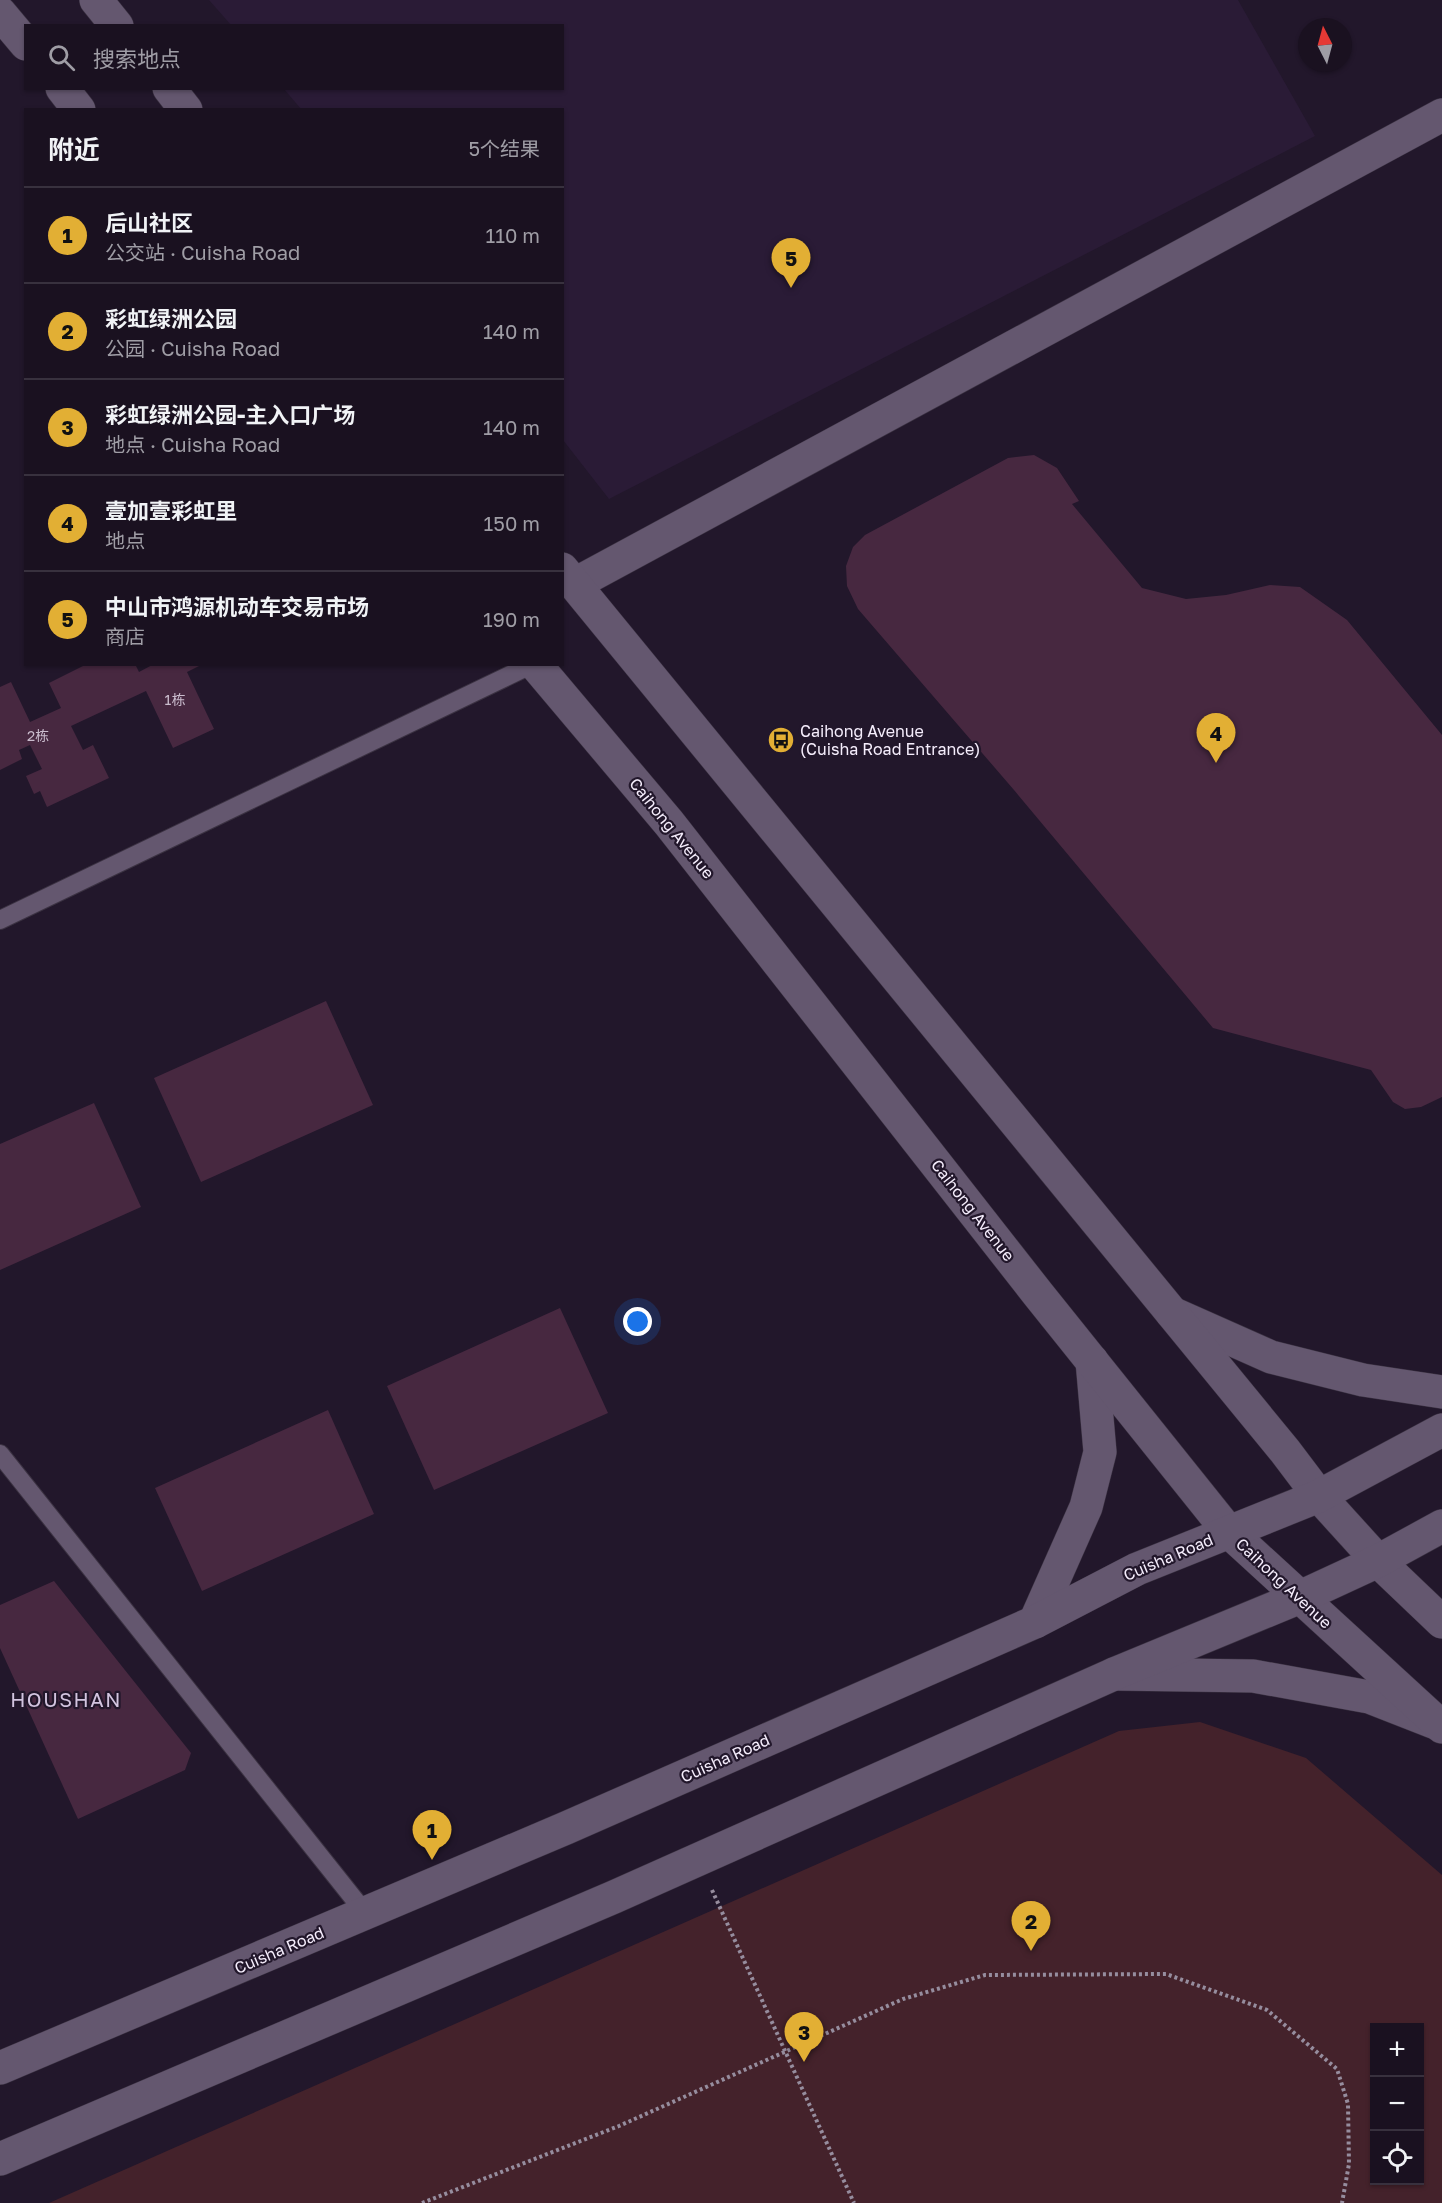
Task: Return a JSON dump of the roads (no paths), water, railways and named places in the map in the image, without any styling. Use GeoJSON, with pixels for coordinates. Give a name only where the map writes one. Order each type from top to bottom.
{"type":"FeatureCollection","features":[{"type":"Feature","properties":{"kind":"main road"},"geometry":{"type":"LineString","coordinates":[[96,0],[115,24]]}},
{"type":"Feature","properties":{"kind":"main road"},"geometry":{"type":"LineString","coordinates":[[0,13],[24,42]]}},
{"type":"Feature","properties":{"kind":"main road"},"geometry":{"type":"LineString","coordinates":[[64,90],[77,108]]}},
{"type":"Feature","properties":{"kind":"main road"},"geometry":{"type":"LineString","coordinates":[[171,90],[184,108]]}},
{"type":"Feature","properties":{"kind":"main road"},"geometry":{"type":"LineString","coordinates":[[1442,115],[569,577],[1172,1313],[1319,1496],[1378,1561],[1442,1622]]}},
{"type":"Feature","properties":{"kind":"main road","name":"Caihong Avenue"},"geometry":{"type":"LineString","coordinates":[[536,666],[669,823],[1228,1532],[1441,1726]]}},
{"type":"Feature","properties":{"kind":"main road"},"geometry":{"type":"LineString","coordinates":[[1172,1313],[1271,1357],[1363,1380],[1442,1392]]}},
{"type":"Feature","properties":{"kind":"main road"},"geometry":{"type":"LineString","coordinates":[[1035,1622],[1086,1507],[1100,1452],[1092,1361]]}},
{"type":"Feature","properties":{"kind":"main road","name":"Cuisha Road"},"geometry":{"type":"LineString","coordinates":[[0,2068],[566,1828],[1035,1622],[1137,1569],[1319,1496],[1442,1430]]}},
{"type":"Feature","properties":{"kind":"main road"},"geometry":{"type":"LineString","coordinates":[[0,2159],[698,1859],[1114,1674],[1298,1598],[1378,1561],[1442,1526]]}},
{"type":"Feature","properties":{"kind":"main road"},"geometry":{"type":"LineString","coordinates":[[1114,1674],[1253,1676],[1369,1697],[1441,1726]]}},
{"type":"Feature","properties":{"kind":"lane"},"geometry":{"type":"LineString","coordinates":[[0,920],[530,666]]}},
{"type":"Feature","properties":{"kind":"lane"},"geometry":{"type":"LineString","coordinates":[[0,1454],[366,1914]]}},
{"type":"Feature","properties":{"kind":"place","name":"中山市鸿源机动车交易市场"},"geometry":{"type":"Point","coordinates":[791,288]}},
{"type":"Feature","properties":{"kind":"place","name":"Caihong Avenue (Cuisha Road Entrance)"},"geometry":{"type":"Point","coordinates":[781,740]}},
{"type":"Feature","properties":{"kind":"place","name":"壹加壹彩虹里"},"geometry":{"type":"Point","coordinates":[1216,763]}},
{"type":"Feature","properties":{"kind":"place","name":"后山社区"},"geometry":{"type":"Point","coordinates":[432,1860]}},
{"type":"Feature","properties":{"kind":"place","name":"彩虹绿洲公园"},"geometry":{"type":"Point","coordinates":[1031,1951]}},
{"type":"Feature","properties":{"kind":"place","name":"彩虹绿洲公园-主入口广场"},"geometry":{"type":"Point","coordinates":[804,2062]}},
{"type":"Feature","properties":{"kind":"district","name":"HOUSHAN"},"geometry":{"type":"Point","coordinates":[66,1700]}}]}
